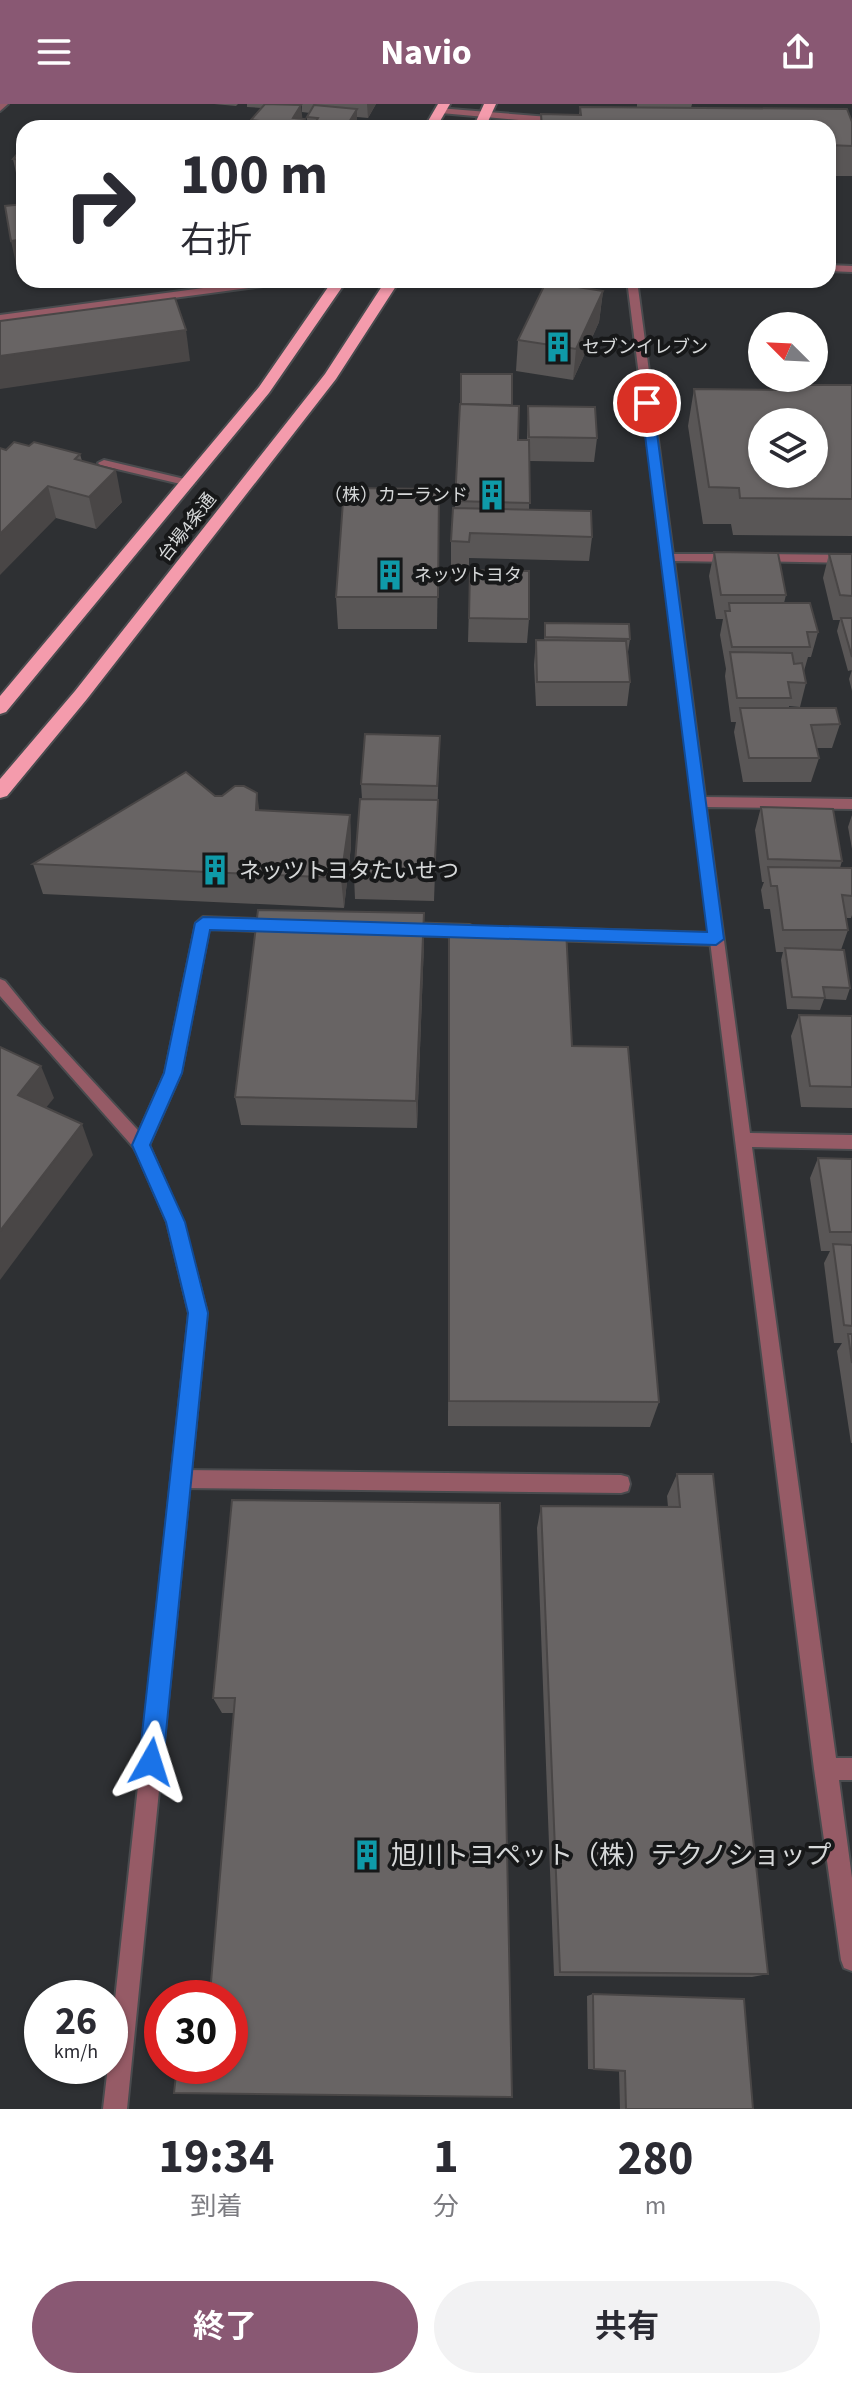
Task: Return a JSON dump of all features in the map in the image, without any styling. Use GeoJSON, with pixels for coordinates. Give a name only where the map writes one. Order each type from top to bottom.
{"type":"FeatureCollection","features":[{"type":"Feature","properties":{"kind":"highway","name":"台場4条通"},"geometry":{"type":"LineString","coordinates":[[0,708],[264,390],[334,288]]}},
{"type":"Feature","properties":{"kind":"highway","name":"台場4条通"},"geometry":{"type":"LineString","coordinates":[[0,791],[81,695],[331,376],[388,288]]}},
{"type":"Feature","properties":{"kind":"street"},"geometry":{"type":"LineString","coordinates":[[442,107],[567,120]]}},
{"type":"Feature","properties":{"kind":"street"},"geometry":{"type":"LineString","coordinates":[[0,318],[226,288]]}},
{"type":"Feature","properties":{"kind":"street"},"geometry":{"type":"LineString","coordinates":[[633,288],[852,1960]]}},
{"type":"Feature","properties":{"kind":"street"},"geometry":{"type":"LineString","coordinates":[[104,463],[189,483]]}},
{"type":"Feature","properties":{"kind":"street"},"geometry":{"type":"LineString","coordinates":[[666,557],[852,559]]}},
{"type":"Feature","properties":{"kind":"street"},"geometry":{"type":"LineString","coordinates":[[698,802],[852,804]]}},
{"type":"Feature","properties":{"kind":"street"},"geometry":{"type":"LineString","coordinates":[[141,1145],[173,1073],[203,923],[296,926]]}},
{"type":"Feature","properties":{"kind":"street"},"geometry":{"type":"LineString","coordinates":[[390,929],[483,932]]}},
{"type":"Feature","properties":{"kind":"street"},"geometry":{"type":"LineString","coordinates":[[529,933],[716,939]]}},
{"type":"Feature","properties":{"kind":"street"},"geometry":{"type":"LineString","coordinates":[[0,985],[141,1145],[175,1222],[198,1313],[115,2109]]}},
{"type":"Feature","properties":{"kind":"street"},"geometry":{"type":"LineString","coordinates":[[743,1140],[852,1142]]}},
{"type":"Feature","properties":{"kind":"street"},"geometry":{"type":"LineString","coordinates":[[181,1479],[621,1484]]}},
{"type":"Feature","properties":{"kind":"street"},"geometry":{"type":"LineString","coordinates":[[825,1769],[852,1769]]}},
{"type":"Feature","properties":{"kind":"building"},"geometry":{"type":"Polygon","coordinates":[[[265,104],[301,105],[293,118],[305,119],[304,120],[251,120],[265,104]]]}},
{"type":"Feature","properties":{"kind":"building"},"geometry":{"type":"Polygon","coordinates":[[[314,105],[357,109],[350,120],[307,117],[314,105]]]}},
{"type":"Feature","properties":{"kind":"building"},"geometry":{"type":"Polygon","coordinates":[[[580,107],[847,109],[852,122],[852,146],[836,145],[836,120],[541,120],[541,114],[581,115],[580,107]]]}},
{"type":"Feature","properties":{"kind":"building"},"geometry":{"type":"Polygon","coordinates":[[[16,205],[16,240],[11,241],[5,206],[16,205]]]}},
{"type":"Feature","properties":{"kind":"building"},"geometry":{"type":"Polygon","coordinates":[[[543,288],[603,291],[576,349],[518,340],[543,288]]]}},
{"type":"Feature","properties":{"kind":"building"},"geometry":{"type":"Polygon","coordinates":[[[175,298],[186,330],[0,356],[0,321],[175,298]]]}},
{"type":"Feature","properties":{"kind":"building"},"geometry":{"type":"Polygon","coordinates":[[[461,374],[512,374],[512,405],[461,404],[461,374]]]}},
{"type":"Feature","properties":{"kind":"building"},"geometry":{"type":"Polygon","coordinates":[[[828,385],[852,385],[852,499],[740,498],[739,488],[709,487],[694,389],[828,392],[828,385]]]}},
{"type":"Feature","properties":{"kind":"building","name":"（株）カーランド"},"geometry":{"type":"Polygon","coordinates":[[[460,404],[519,406],[518,440],[529,440],[530,503],[455,501],[460,404]]]}},
{"type":"Feature","properties":{"kind":"building"},"geometry":{"type":"Polygon","coordinates":[[[528,406],[595,407],[597,438],[529,437],[528,406]]]}},
{"type":"Feature","properties":{"kind":"building"},"geometry":{"type":"Polygon","coordinates":[[[14,442],[29,446],[34,442],[80,454],[75,459],[116,470],[89,497],[48,486],[0,534],[0,448],[6,450],[14,442]]]}},
{"type":"Feature","properties":{"kind":"building","name":"ネッツトヨタ"},"geometry":{"type":"Polygon","coordinates":[[[344,488],[439,489],[438,597],[336,597],[344,488]]]}},
{"type":"Feature","properties":{"kind":"building"},"geometry":{"type":"Polygon","coordinates":[[[453,508],[591,511],[592,537],[470,533],[469,542],[451,541],[453,508]]]}},
{"type":"Feature","properties":{"kind":"building"},"geometry":{"type":"Polygon","coordinates":[[[714,552],[778,553],[786,595],[721,595],[714,552]]]}},
{"type":"Feature","properties":{"kind":"building"},"geometry":{"type":"Polygon","coordinates":[[[829,554],[852,554],[852,596],[840,595],[829,554]]]}},
{"type":"Feature","properties":{"kind":"building"},"geometry":{"type":"Polygon","coordinates":[[[470,570],[529,571],[529,619],[469,618],[470,570]]]}},
{"type":"Feature","properties":{"kind":"building"},"geometry":{"type":"Polygon","coordinates":[[[729,603],[810,603],[818,632],[807,632],[810,647],[732,647],[725,611],[730,611],[729,603]]]}},
{"type":"Feature","properties":{"kind":"building"},"geometry":{"type":"Polygon","coordinates":[[[841,618],[852,618],[852,657],[841,618]]]}},
{"type":"Feature","properties":{"kind":"building"},"geometry":{"type":"Polygon","coordinates":[[[545,623],[629,624],[630,639],[545,637],[545,623]]]}},
{"type":"Feature","properties":{"kind":"building"},"geometry":{"type":"Polygon","coordinates":[[[536,640],[626,641],[630,682],[537,682],[536,640]]]}},
{"type":"Feature","properties":{"kind":"building"},"geometry":{"type":"Polygon","coordinates":[[[730,652],[792,653],[794,664],[802,663],[806,683],[788,682],[791,698],[737,698],[730,652]]]}},
{"type":"Feature","properties":{"kind":"building"},"geometry":{"type":"Polygon","coordinates":[[[740,708],[836,708],[840,724],[811,725],[819,758],[749,758],[740,708]]]}},
{"type":"Feature","properties":{"kind":"building"},"geometry":{"type":"Polygon","coordinates":[[[365,734],[440,736],[437,786],[361,784],[365,734]]]}},
{"type":"Feature","properties":{"kind":"building"},"geometry":{"type":"Polygon","coordinates":[[[186,772],[215,796],[222,796],[235,786],[244,786],[257,793],[256,810],[350,815],[341,878],[33,864],[186,772]]]}},
{"type":"Feature","properties":{"kind":"building"},"geometry":{"type":"Polygon","coordinates":[[[360,799],[438,800],[434,878],[354,876],[360,799]]]}},
{"type":"Feature","properties":{"kind":"building"},"geometry":{"type":"Polygon","coordinates":[[[761,807],[833,809],[842,861],[768,859],[761,807]]]}},
{"type":"Feature","properties":{"kind":"building"},"geometry":{"type":"Polygon","coordinates":[[[768,867],[852,868],[852,896],[842,895],[848,930],[783,930],[777,886],[771,886],[768,867]]]}},
{"type":"Feature","properties":{"kind":"building"},"geometry":{"type":"Polygon","coordinates":[[[258,910],[424,913],[416,1101],[235,1097],[258,910]]]}},
{"type":"Feature","properties":{"kind":"building"},"geometry":{"type":"Polygon","coordinates":[[[449,929],[566,929],[572,1046],[628,1047],[659,1402],[449,1401],[449,929]]]}},
{"type":"Feature","properties":{"kind":"building"},"geometry":{"type":"Polygon","coordinates":[[[785,948],[844,950],[850,988],[823,987],[825,998],[792,997],[785,948]]]}},
{"type":"Feature","properties":{"kind":"building"},"geometry":{"type":"Polygon","coordinates":[[[799,1015],[852,1016],[852,1087],[810,1086],[799,1015]]]}},
{"type":"Feature","properties":{"kind":"building"},"geometry":{"type":"Polygon","coordinates":[[[0,1047],[41,1066],[18,1095],[82,1124],[0,1231],[0,1047]]]}},
{"type":"Feature","properties":{"kind":"building"},"geometry":{"type":"Polygon","coordinates":[[[818,1158],[852,1159],[852,1232],[830,1232],[818,1158]]]}},
{"type":"Feature","properties":{"kind":"building"},"geometry":{"type":"Polygon","coordinates":[[[833,1244],[852,1245],[852,1326],[844,1325],[833,1244]]]}},
{"type":"Feature","properties":{"kind":"building"},"geometry":{"type":"Polygon","coordinates":[[[848,1334],[852,1334],[852,1363],[848,1334]]]}},
{"type":"Feature","properties":{"kind":"building"},"geometry":{"type":"Polygon","coordinates":[[[677,1474],[713,1474],[768,1974],[560,1972],[541,1506],[680,1507],[677,1474]]]}},
{"type":"Feature","properties":{"kind":"building","name":"旭川トヨペット（株）テクノショップ"},"geometry":{"type":"Polygon","coordinates":[[[232,1500],[500,1503],[512,2097],[174,2093],[175,2084],[248,2084],[248,1980],[211,1980],[235,1698],[213,1698],[232,1500]]]}},
{"type":"Feature","properties":{"kind":"building"},"geometry":{"type":"Polygon","coordinates":[[[593,1994],[744,1999],[753,2109],[626,2109],[625,2071],[594,2069],[593,1994]]]}},
{"type":"Feature","properties":{"kind":"place","name":"セブンイレブン"},"geometry":{"type":"Point","coordinates":[558,347]}},
{"type":"Feature","properties":{"kind":"place","name":"（株）カーランド"},"geometry":{"type":"Point","coordinates":[492,495]}},
{"type":"Feature","properties":{"kind":"place","name":"ネッツトヨタ"},"geometry":{"type":"Point","coordinates":[390,575]}},
{"type":"Feature","properties":{"kind":"place","name":"ネッツトヨタたいせつ"},"geometry":{"type":"Point","coordinates":[215,870]}},
{"type":"Feature","properties":{"kind":"place","name":"旭川トヨペット（株）テクノショップ"},"geometry":{"type":"Point","coordinates":[367,1855]}},
{"type":"Feature","properties":{"kind":"route"},"geometry":{"type":"LineString","coordinates":[[151,1762],[198,1313],[175,1222],[141,1145],[173,1073],[203,923],[716,939],[647,403]]}}]}
